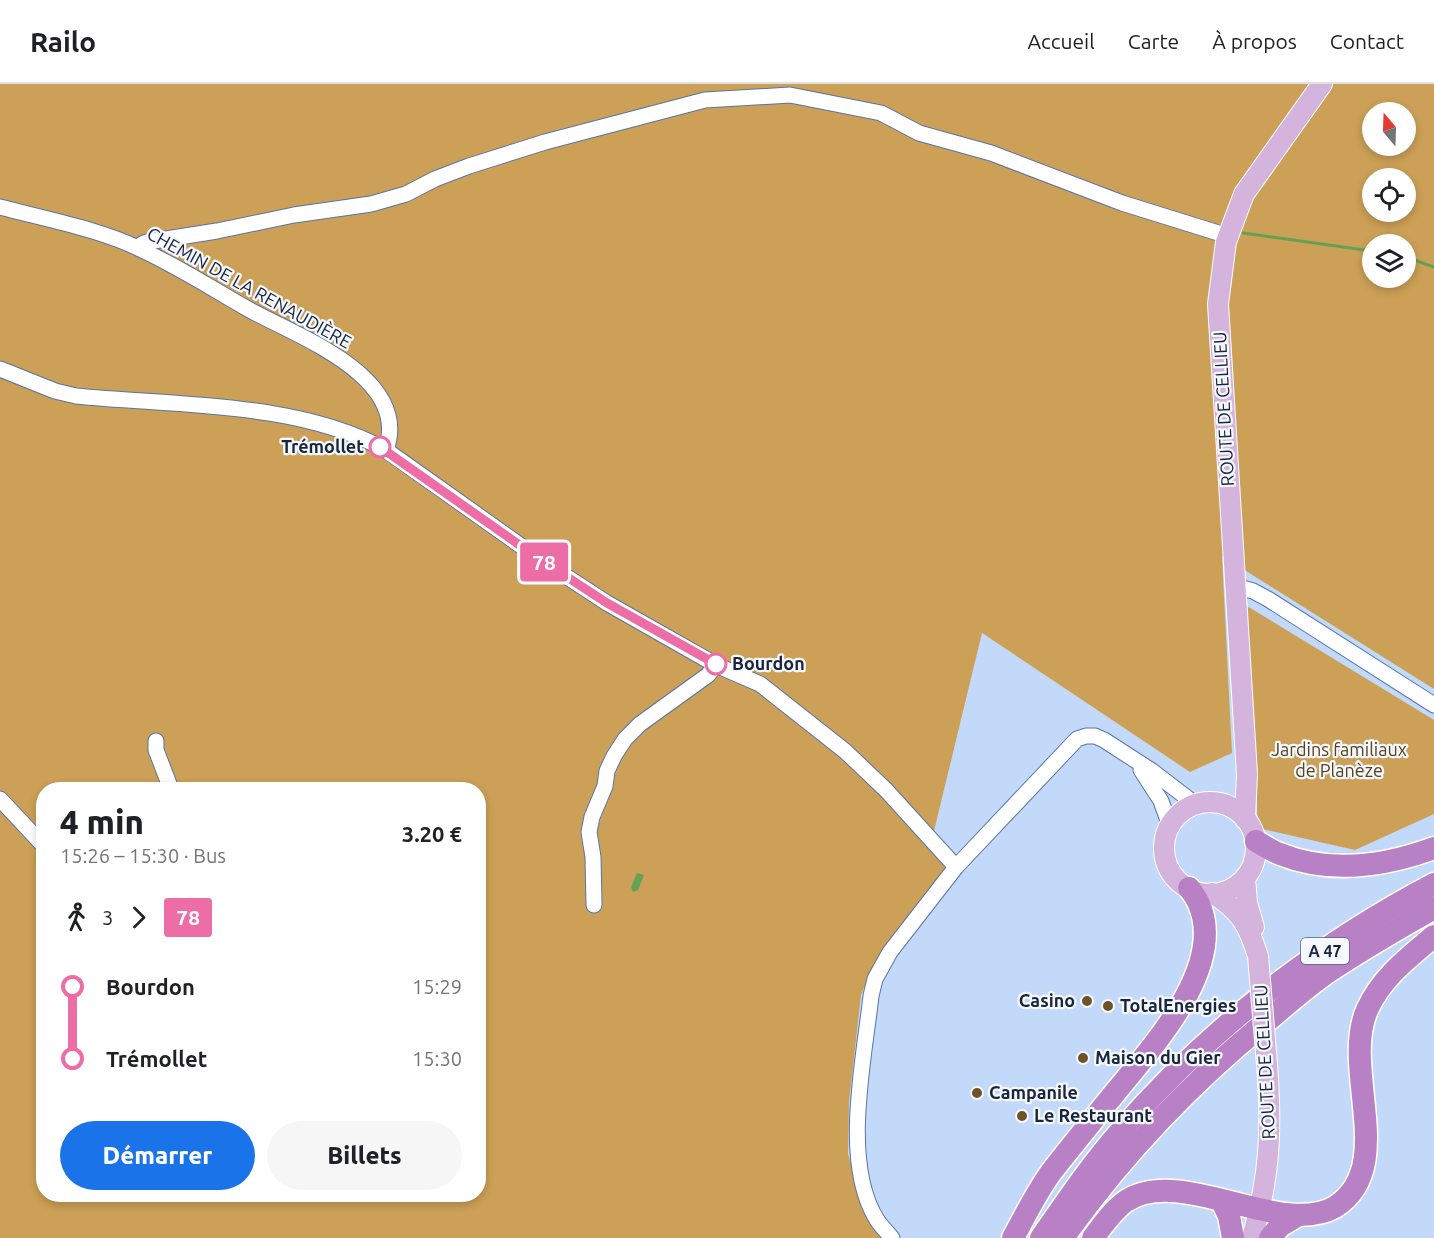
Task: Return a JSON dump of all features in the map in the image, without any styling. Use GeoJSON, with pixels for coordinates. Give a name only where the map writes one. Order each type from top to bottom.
{"type":"FeatureCollection","features":[{"type":"Feature","properties":{"kind":"highway"},"geometry":{"type":"LineString","coordinates":[[1256,841],[1279,854],[1310,863],[1344,866],[1403,859],[1434,848]]}},
{"type":"Feature","properties":{"kind":"highway","name":"A 47"},"geometry":{"type":"LineString","coordinates":[[1041,1238],[1118,1133],[1157,1090],[1223,1028],[1329,948],[1401,902],[1434,884]]}},
{"type":"Feature","properties":{"kind":"highway"},"geometry":{"type":"LineString","coordinates":[[1012,1238],[1050,1174],[1149,1052],[1176,1015],[1189,990],[1204,939],[1204,920],[1199,903],[1189,888]]}},
{"type":"Feature","properties":{"kind":"highway","name":"A 47"},"geometry":{"type":"LineString","coordinates":[[1063,1238],[1089,1202],[1148,1132],[1230,1050],[1324,975],[1434,908]]}},
{"type":"Feature","properties":{"kind":"highway"},"geometry":{"type":"LineString","coordinates":[[1093,1238],[1120,1206],[1141,1194],[1181,1192],[1290,1217],[1312,1215],[1334,1208],[1351,1193],[1362,1176],[1366,1151],[1359,1034],[1367,1010],[1379,987],[1400,964],[1434,936]]}},
{"type":"Feature","properties":{"kind":"highway"},"geometry":{"type":"LineString","coordinates":[[1221,1201],[1229,1216],[1233,1238]]}},
{"type":"Feature","properties":{"kind":"highway"},"geometry":{"type":"LineString","coordinates":[[1270,1238],[1280,1226],[1297,1216]]}},
{"type":"Feature","properties":{"kind":"main road","name":"ROUTE DE CELLIEU"},"geometry":{"type":"LineString","coordinates":[[1245,819],[1246,762],[1218,304],[1228,237],[1244,194],[1322,84]]}},
{"type":"Feature","properties":{"kind":"main road"},"geometry":{"type":"LineString","coordinates":[[1216,802],[1232,790],[1246,762]]}},
{"type":"Feature","properties":{"kind":"main road"},"geometry":{"type":"LineString","coordinates":[[1216,802],[1236,810],[1252,828],[1256,841],[1255,855],[1245,878],[1235,886],[1212,893],[1199,892],[1179,881],[1166,863],[1164,848],[1166,837],[1176,818],[1195,804],[1216,802]]}},
{"type":"Feature","properties":{"kind":"main road","name":"ROUTE DE CELLIEU"},"geometry":{"type":"LineString","coordinates":[[1245,878],[1247,903],[1255,930],[1258,956],[1271,1110],[1270,1149],[1260,1210],[1252,1238]]}},
{"type":"Feature","properties":{"kind":"main road","name":"ROUTE DE CELLIEU"},"geometry":{"type":"LineString","coordinates":[[1212,893],[1239,913],[1248,928],[1258,956]]}},
{"type":"Feature","properties":{"kind":"street"},"geometry":{"type":"LineString","coordinates":[[140,248],[142,244],[157,240],[217,231],[294,215],[371,204],[406,194],[435,179],[469,166],[545,142],[705,100],[790,95],[880,113],[919,133],[992,153],[1122,203],[1228,237]]}},
{"type":"Feature","properties":{"kind":"street","name":"CHEMIN DE LA RENAUDIÈRE"},"geometry":{"type":"LineString","coordinates":[[0,207],[140,248],[256,314],[330,351],[354,369],[377,393],[390,424],[390,439],[386,450]]}},
{"type":"Feature","properties":{"kind":"street"},"geometry":{"type":"LineString","coordinates":[[0,369],[55,391],[76,396],[240,409],[285,416],[364,438],[386,450],[607,603],[716,665],[760,684],[845,751],[886,790],[953,870]]}},
{"type":"Feature","properties":{"kind":"street"},"geometry":{"type":"LineString","coordinates":[[1235,586],[1253,591],[1268,599],[1434,705]]}},
{"type":"Feature","properties":{"kind":"street"},"geometry":{"type":"LineString","coordinates":[[594,905],[593,857],[589,832],[607,771],[614,756],[625,739],[640,724],[708,675],[716,665]]}},
{"type":"Feature","properties":{"kind":"street"},"geometry":{"type":"LineString","coordinates":[[892,1238],[877,1219],[867,1196],[860,1170],[857,1140],[871,996],[875,979],[890,952],[953,870],[1077,739],[1095,736],[1152,771],[1195,804]]}},
{"type":"Feature","properties":{"kind":"street"},"geometry":{"type":"LineString","coordinates":[[156,741],[156,750],[168,782]]}},
{"type":"Feature","properties":{"kind":"street"},"geometry":{"type":"LineString","coordinates":[[1131,759],[1154,787],[1170,826]]}},
{"type":"Feature","properties":{"kind":"street"},"geometry":{"type":"LineString","coordinates":[[0,799],[36,837]]}},
{"type":"Feature","properties":{"kind":"green space"},"geometry":{"type":"Polygon","coordinates":[[[0,84],[1434,84],[1434,689],[1222,556],[1232,753],[1190,772],[982,633],[934,831],[948,870],[874,965],[861,995],[849,1102],[848,1154],[859,1190],[881,1238],[0,1238],[0,84]]]}},
{"type":"Feature","properties":{"kind":"green space","name":"Jardins familiaux de Planèze"},"geometry":{"type":"Polygon","coordinates":[[[1247,606],[1434,720],[1434,814],[1355,850],[1258,828],[1247,606]]]}},
{"type":"Feature","properties":{"kind":"shaded area"},"geometry":{"type":"Polygon","coordinates":[[[637,873],[644,875],[638,890],[633,892],[631,887],[637,873]]]}},
{"type":"Feature","properties":{"kind":"waterway"},"geometry":{"type":"LineString","coordinates":[[1243,233],[1362,250]]}},
{"type":"Feature","properties":{"kind":"waterway"},"geometry":{"type":"LineString","coordinates":[[1416,261],[1434,267]]}},
{"type":"Feature","properties":{"kind":"bus line","name":"78"},"geometry":{"type":"LineString","coordinates":[[380,447],[538,558],[607,603],[716,664]]}},
{"type":"Feature","properties":{"kind":"place","name":"Trémollet"},"geometry":{"type":"Point","coordinates":[380,447]}},
{"type":"Feature","properties":{"kind":"place","name":"Bourdon"},"geometry":{"type":"Point","coordinates":[716,664]}},
{"type":"Feature","properties":{"kind":"place","name":"Casino"},"geometry":{"type":"Point","coordinates":[1087,1001]}},
{"type":"Feature","properties":{"kind":"place","name":"TotalEnergies"},"geometry":{"type":"Point","coordinates":[1108,1006]}},
{"type":"Feature","properties":{"kind":"place","name":"Maison du Gier"},"geometry":{"type":"Point","coordinates":[1083,1058]}},
{"type":"Feature","properties":{"kind":"place","name":"Campanile"},"geometry":{"type":"Point","coordinates":[977,1093]}},
{"type":"Feature","properties":{"kind":"place","name":"Le Restaurant"},"geometry":{"type":"Point","coordinates":[1022,1116]}}]}
